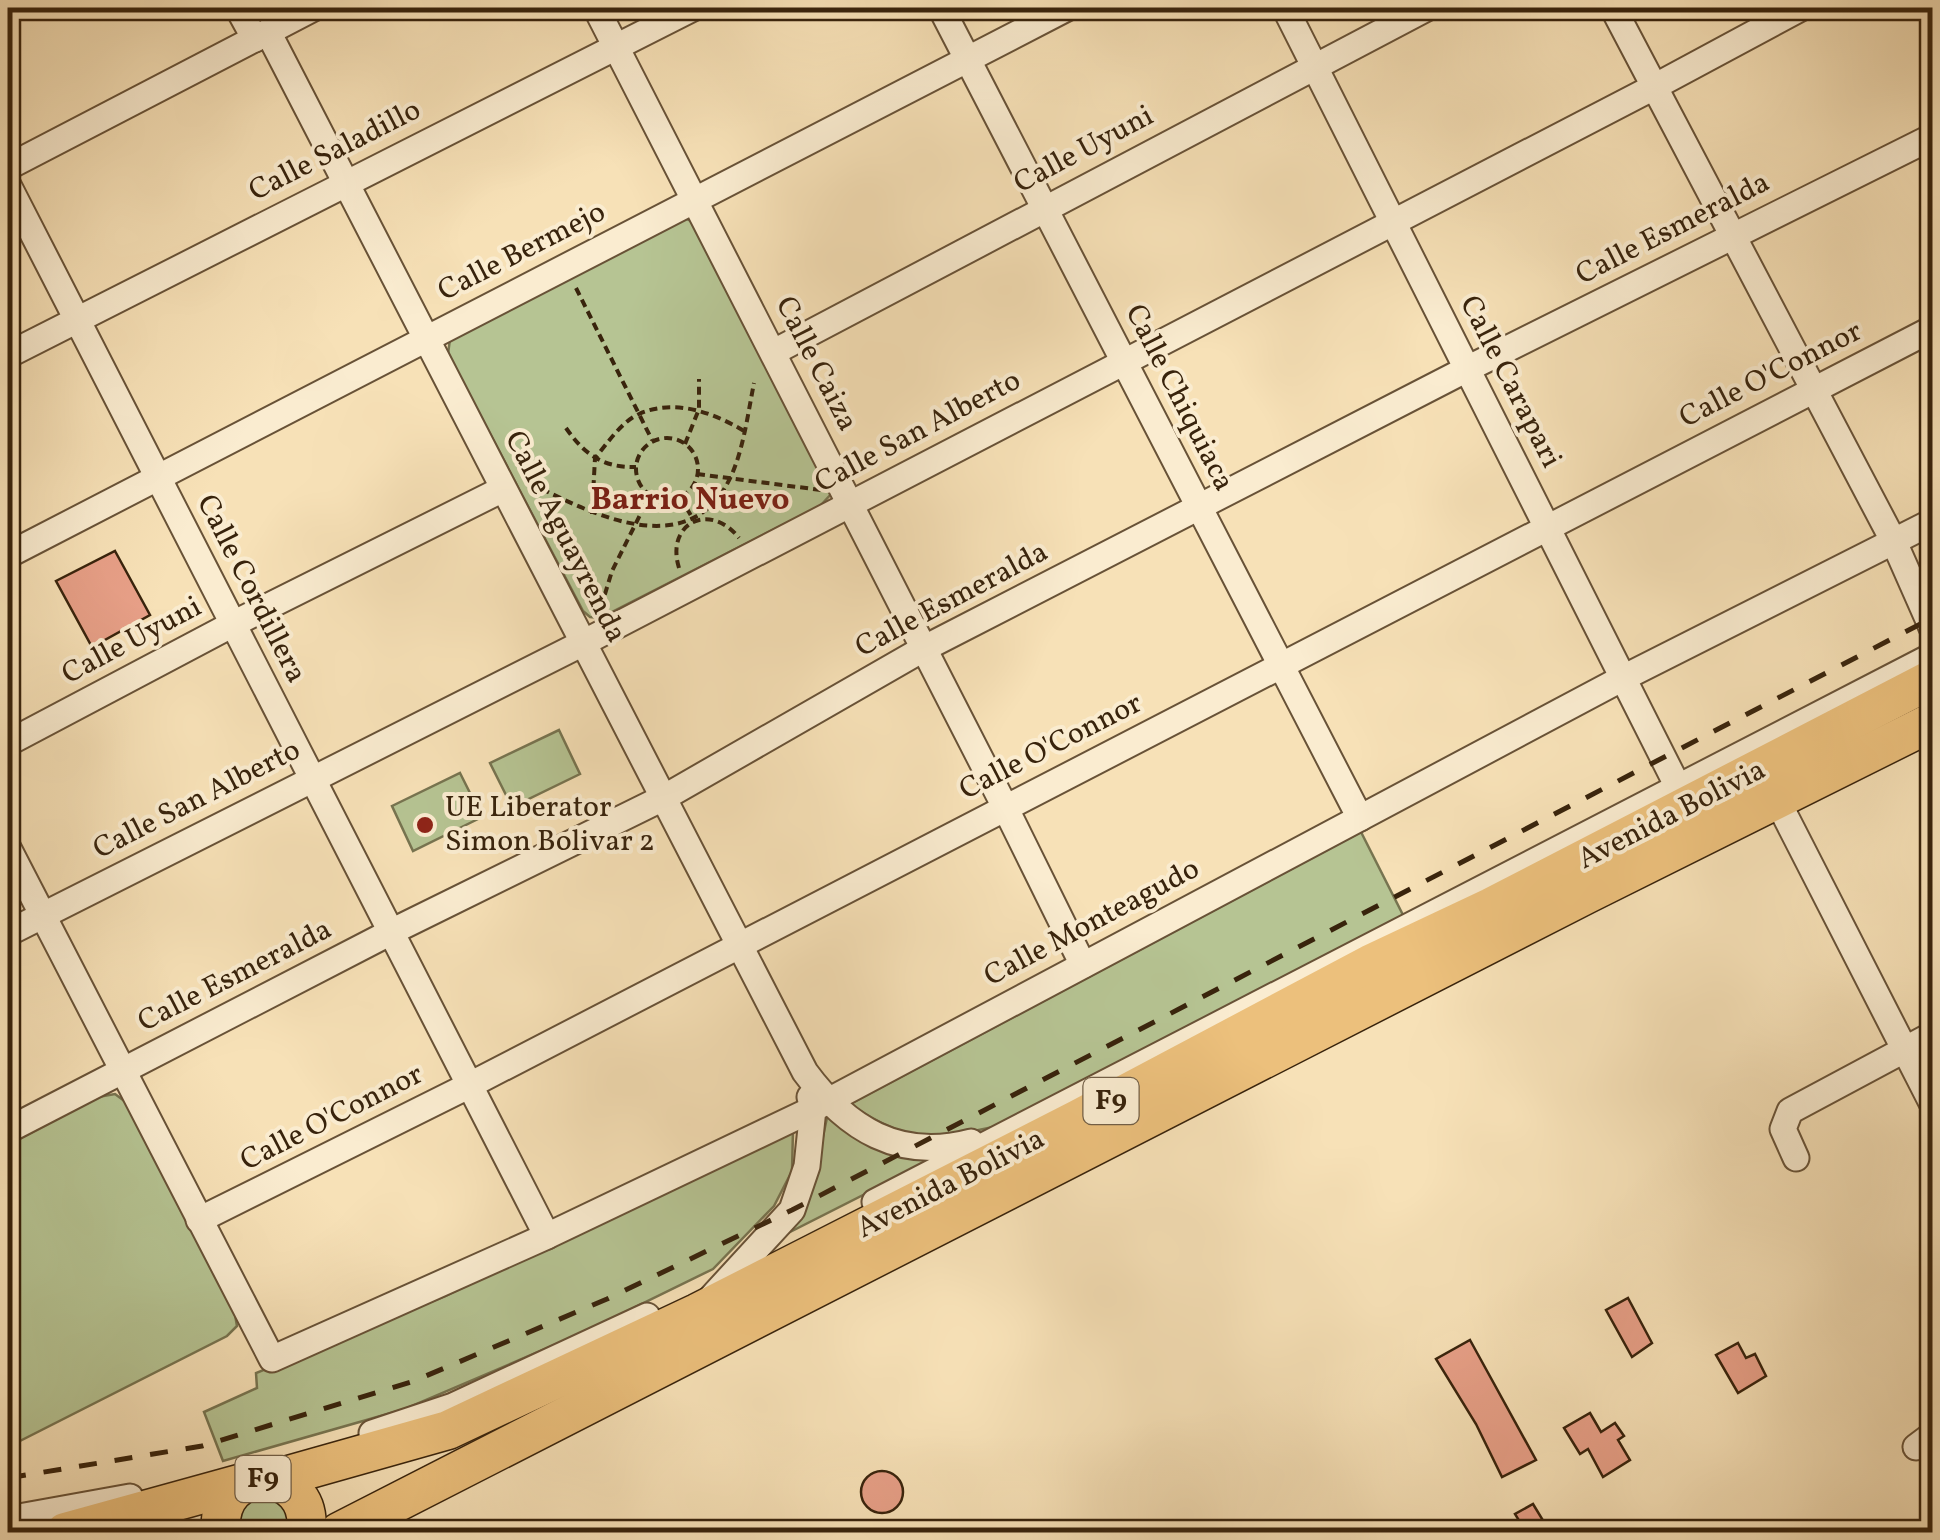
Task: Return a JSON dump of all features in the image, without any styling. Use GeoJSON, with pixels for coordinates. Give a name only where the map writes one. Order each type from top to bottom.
{"type":"FeatureCollection","features":[{"type":"Feature","properties":{"kind":"highway","name":"Avenida Bolivia"},"geometry":{"type":"LineString","coordinates":[[258,1481],[448,1430],[697,1314],[1370,964],[1508,899],[1932,679]]}},
{"type":"Feature","properties":{"kind":"highway","name":"Avenida Bolivia"},"geometry":{"type":"LineString","coordinates":[[340,1532],[1932,722]]}},
{"type":"Feature","properties":{"kind":"highway","name":"F9"},"geometry":{"type":"LineString","coordinates":[[221,1532],[224,1502],[258,1481]]}},
{"type":"Feature","properties":{"kind":"highway","name":"F9"},"geometry":{"type":"LineString","coordinates":[[65,1532],[258,1481],[285,1485],[296,1494],[304,1507],[306,1532]]}},
{"type":"Feature","properties":{"kind":"street","name":"Calle Aguayrenda"},"geometry":{"type":"LineString","coordinates":[[238,8],[262,36],[345,182],[665,796],[820,1105],[864,1130],[910,1148],[951,1147],[1008,1132]]}},
{"type":"Feature","properties":{"kind":"street"},"geometry":{"type":"LineString","coordinates":[[8,167],[314,8]]}},
{"type":"Feature","properties":{"kind":"street","name":"Calle Caiza"},"geometry":{"type":"LineString","coordinates":[[596,8],[774,352],[841,498],[1005,807],[1083,965]]}},
{"type":"Feature","properties":{"kind":"street","name":"Calle Saladillo"},"geometry":{"type":"LineString","coordinates":[[8,355],[693,8]]}},
{"type":"Feature","properties":{"kind":"street","name":"Calle Chiquiaca"},"geometry":{"type":"LineString","coordinates":[[941,8],[1360,818]]}},
{"type":"Feature","properties":{"kind":"street","name":"Calle Bermejo"},"geometry":{"type":"LineString","coordinates":[[8,555],[1067,8]]}},
{"type":"Feature","properties":{"kind":"street","name":"Calle Carapari"},"geometry":{"type":"LineString","coordinates":[[1285,8],[1677,785]]}},
{"type":"Feature","properties":{"kind":"street","name":"Calle Uyuni"},"geometry":{"type":"LineString","coordinates":[[774,352],[1314,64],[1427,8]]}},
{"type":"Feature","properties":{"kind":"street"},"geometry":{"type":"LineString","coordinates":[[1613,8],[1894,542],[1932,628]]}},
{"type":"Feature","properties":{"kind":"street","name":"Calle San Alberto"},"geometry":{"type":"LineString","coordinates":[[8,933],[583,643],[841,498],[1124,361],[1801,8]]}},
{"type":"Feature","properties":{"kind":"street","name":"Calle Esmeralda"},"geometry":{"type":"LineString","coordinates":[[8,1130],[665,796],[923,650],[1199,507],[1932,137]]}},
{"type":"Feature","properties":{"kind":"street","name":"Calle Cordillera"},"geometry":{"type":"LineString","coordinates":[[8,185],[547,1236]]}},
{"type":"Feature","properties":{"kind":"street","name":"Calle O'Connor"},"geometry":{"type":"LineString","coordinates":[[199,1220],[468,1086],[1932,330]]}},
{"type":"Feature","properties":{"kind":"street","name":"Calle Uyuni"},"geometry":{"type":"LineString","coordinates":[[8,743],[502,489]]}},
{"type":"Feature","properties":{"kind":"street","name":"Calle Monteagudo"},"geometry":{"type":"LineString","coordinates":[[199,1220],[272,1359],[547,1236],[820,1105],[1623,678],[1932,522]]}},
{"type":"Feature","properties":{"kind":"street"},"geometry":{"type":"LineString","coordinates":[[8,1519],[190,1482],[381,1431],[453,1406],[731,1277],[1932,656]]}},
{"type":"Feature","properties":{"kind":"street"},"geometry":{"type":"LineString","coordinates":[[1778,800],[1932,1103]]}},
{"type":"Feature","properties":{"kind":"street"},"geometry":{"type":"LineString","coordinates":[[8,848],[199,1220]]}},
{"type":"Feature","properties":{"kind":"street"},"geometry":{"type":"LineString","coordinates":[[1796,1158],[1783,1129],[1790,1110],[1932,1035]]}},
{"type":"Feature","properties":{"kind":"street"},"geometry":{"type":"LineString","coordinates":[[697,1314],[792,1210],[807,1166],[820,1105]]}},
{"type":"Feature","properties":{"kind":"path"},"geometry":{"type":"LineString","coordinates":[[576,288],[653,442]]}},
{"type":"Feature","properties":{"kind":"path"},"geometry":{"type":"LineString","coordinates":[[684,444],[699,409],[699,379]]}},
{"type":"Feature","properties":{"kind":"path"},"geometry":{"type":"LineString","coordinates":[[680,568],[675,546],[679,536],[730,478],[754,383]]}},
{"type":"Feature","properties":{"kind":"path"},"geometry":{"type":"LineString","coordinates":[[592,514],[595,458],[638,414],[668,408],[699,409],[744,431]]}},
{"type":"Feature","properties":{"kind":"path"},"geometry":{"type":"LineString","coordinates":[[566,428],[580,447],[595,458],[621,468],[636,468]]}},
{"type":"Feature","properties":{"kind":"path"},"geometry":{"type":"LineString","coordinates":[[669,438],[684,444],[695,458],[694,484],[680,497],[665,500],[650,495],[642,488],[636,468],[638,457],[653,442],[669,438]]}},
{"type":"Feature","properties":{"kind":"path"},"geometry":{"type":"LineString","coordinates":[[697,474],[841,498]]}},
{"type":"Feature","properties":{"kind":"path"},"geometry":{"type":"LineString","coordinates":[[542,488],[592,514],[634,526],[666,526],[708,518],[720,520],[738,538]]}},
{"type":"Feature","properties":{"kind":"path"},"geometry":{"type":"LineString","coordinates":[[600,607],[612,571],[650,495]]}},
{"type":"Feature","properties":{"kind":"path"},"geometry":{"type":"LineString","coordinates":[[680,497],[693,520]]}},
{"type":"Feature","properties":{"kind":"green space"},"geometry":{"type":"Polygon","coordinates":[[[682,216],[699,226],[833,492],[820,506],[600,618],[590,617],[583,611],[448,354],[450,339],[682,216]]]}},
{"type":"Feature","properties":{"kind":"green space"},"geometry":{"type":"Polygon","coordinates":[[[559,730],[580,774],[512,807],[490,763],[559,730]]]}},
{"type":"Feature","properties":{"kind":"green space"},"geometry":{"type":"Polygon","coordinates":[[[460,773],[482,817],[413,851],[392,806],[460,773]]]}},
{"type":"Feature","properties":{"kind":"green space"},"geometry":{"type":"Polygon","coordinates":[[[1361,832],[1403,915],[1001,1125],[922,1136],[889,1126],[850,1104],[1361,832]]]}},
{"type":"Feature","properties":{"kind":"green space"},"geometry":{"type":"Polygon","coordinates":[[[115,1094],[127,1103],[234,1309],[237,1326],[227,1336],[8,1447],[8,1145],[98,1097],[115,1094]]]}},
{"type":"Feature","properties":{"kind":"green space"},"geometry":{"type":"Polygon","coordinates":[[[828,1113],[934,1159],[790,1232],[812,1188],[828,1113]]]}},
{"type":"Feature","properties":{"kind":"green space"},"geometry":{"type":"Polygon","coordinates":[[[793,1130],[792,1171],[774,1206],[713,1269],[580,1334],[405,1409],[223,1461],[204,1412],[257,1388],[256,1373],[445,1296],[793,1130]]]}},
{"type":"Feature","properties":{"kind":"green space"},"geometry":{"type":"Polygon","coordinates":[[[259,1495],[285,1505],[291,1532],[235,1532],[236,1512],[259,1495]]]}},
{"type":"Feature","properties":{"kind":"building"},"geometry":{"type":"Polygon","coordinates":[[[115,551],[150,615],[92,647],[56,581],[115,551]]]}},
{"type":"Feature","properties":{"kind":"building"},"geometry":{"type":"Polygon","coordinates":[[[1628,1298],[1652,1343],[1632,1357],[1606,1310],[1628,1298]]]}},
{"type":"Feature","properties":{"kind":"building"},"geometry":{"type":"Polygon","coordinates":[[[1470,1340],[1536,1460],[1502,1477],[1476,1424],[1436,1359],[1470,1340]]]}},
{"type":"Feature","properties":{"kind":"building"},"geometry":{"type":"Polygon","coordinates":[[[1738,1343],[1746,1358],[1755,1354],[1766,1376],[1738,1393],[1716,1355],[1738,1343]]]}},
{"type":"Feature","properties":{"kind":"building"},"geometry":{"type":"Polygon","coordinates":[[[1590,1413],[1601,1432],[1615,1423],[1624,1436],[1618,1440],[1630,1460],[1603,1477],[1588,1449],[1580,1454],[1564,1428],[1590,1413]]]}},
{"type":"Feature","properties":{"kind":"building"},"geometry":{"type":"Polygon","coordinates":[[[882,1471],[897,1477],[903,1492],[897,1507],[882,1513],[867,1507],[861,1492],[867,1477],[882,1471]]]}},
{"type":"Feature","properties":{"kind":"building"},"geometry":{"type":"Polygon","coordinates":[[[1533,1504],[1550,1532],[1526,1532],[1515,1514],[1533,1504]]]}},
{"type":"Feature","properties":{"kind":"railway"},"geometry":{"type":"LineString","coordinates":[[8,1478],[202,1446],[414,1381],[607,1299],[792,1210],[1932,618]]}},
{"type":"Feature","properties":{"kind":"place","name":"UE Liberator Simon Bolivar 2"},"geometry":{"type":"Point","coordinates":[425,825]}},
{"type":"Feature","properties":{"kind":"district","name":"Barrio Nuevo"},"geometry":{"type":"Point","coordinates":[690,501]}}]}
